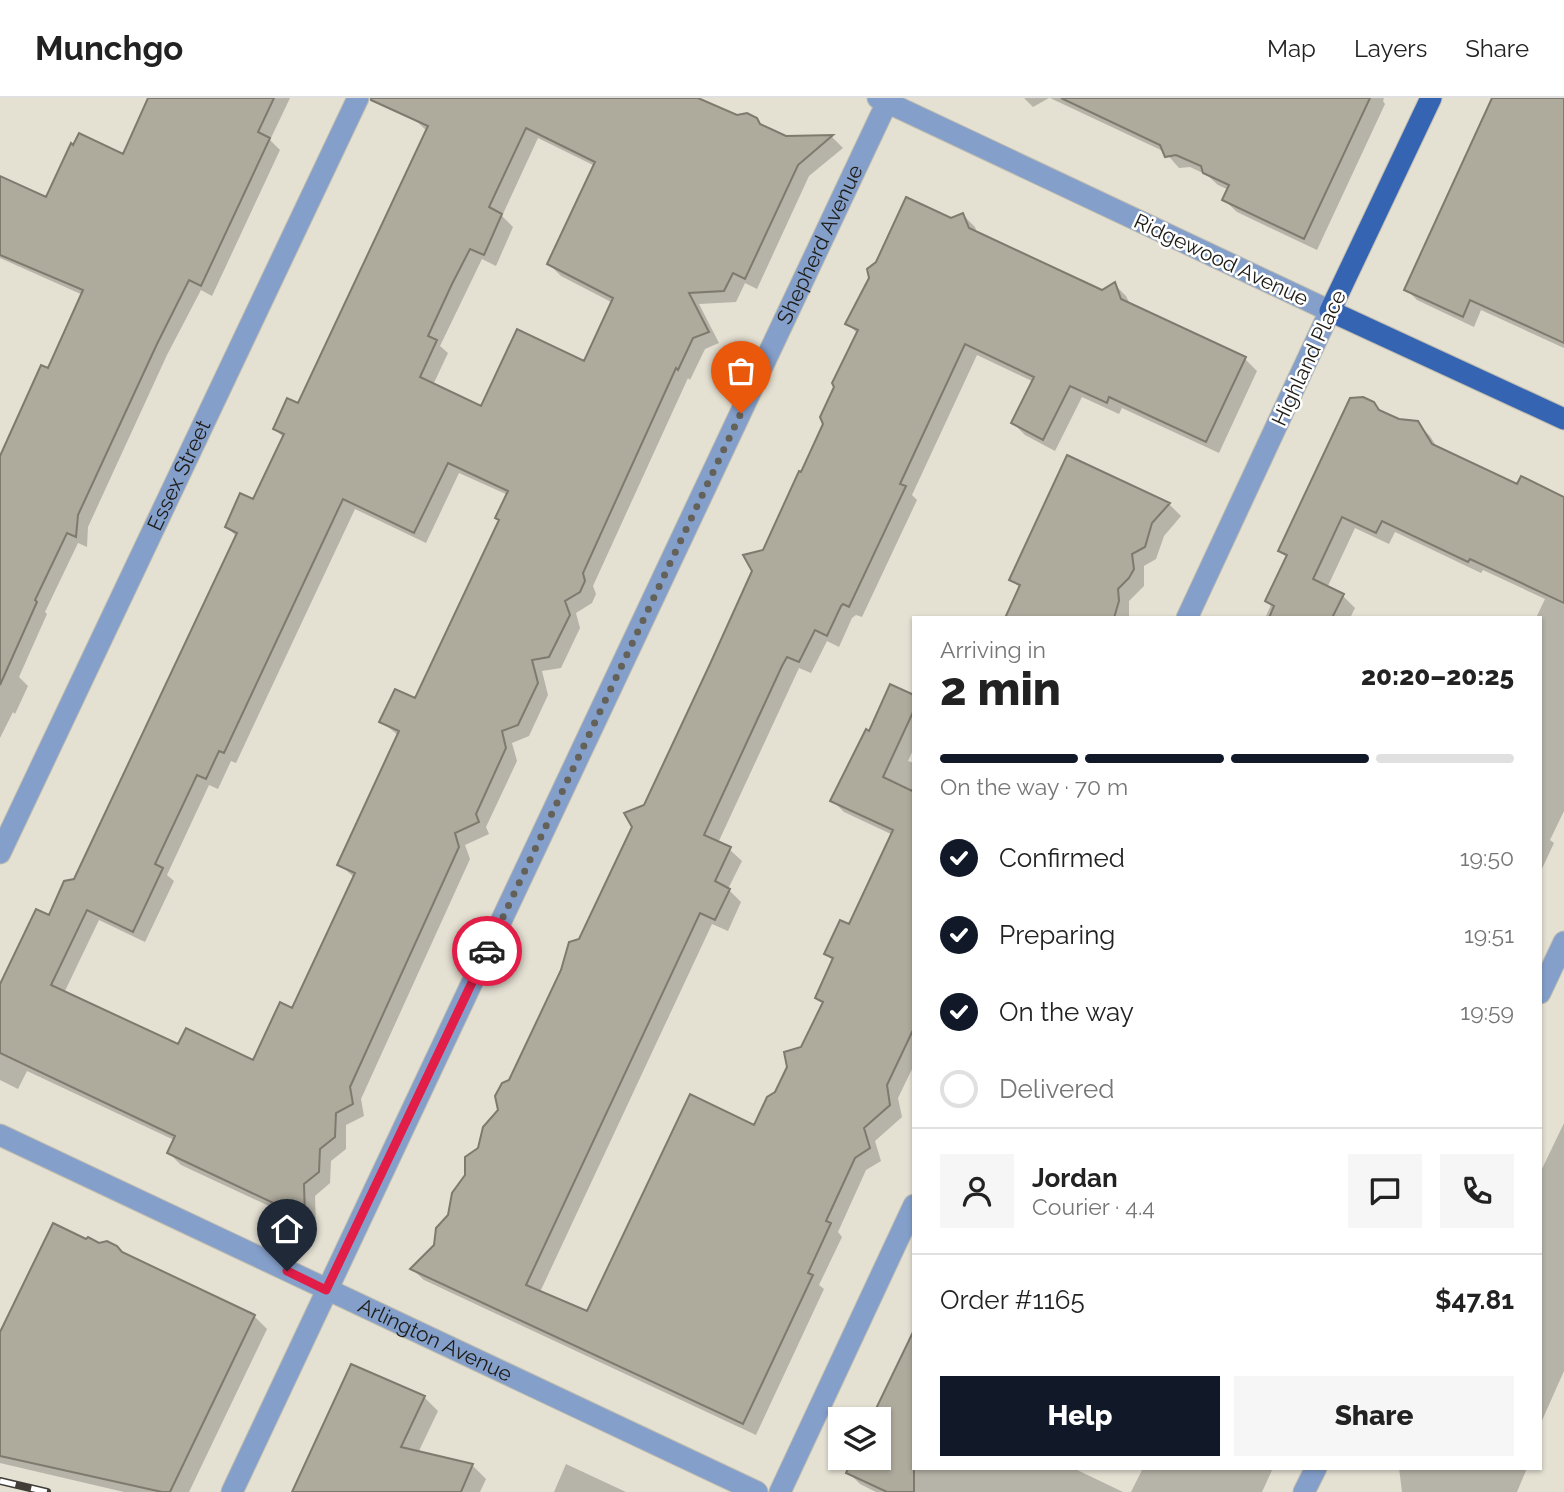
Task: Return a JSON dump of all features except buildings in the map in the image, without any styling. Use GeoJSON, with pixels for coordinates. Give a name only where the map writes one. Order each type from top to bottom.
{"type":"FeatureCollection","features":[{"type":"Feature","properties":{"kind":"main road","name":"Highland Place"},"geometry":{"type":"LineString","coordinates":[[1330,311],[1431,98]]}},
{"type":"Feature","properties":{"kind":"main road","name":"Ridgewood Avenue"},"geometry":{"type":"LineString","coordinates":[[1330,311],[1564,419]]}},
{"type":"Feature","properties":{"kind":"street","name":"Essex Street"},"geometry":{"type":"LineString","coordinates":[[0,853],[358,98]]}},
{"type":"Feature","properties":{"kind":"street","name":"Ridgewood Avenue"},"geometry":{"type":"LineString","coordinates":[[885,99],[1330,311]]}},
{"type":"Feature","properties":{"kind":"street","name":"Shepherd Avenue"},"geometry":{"type":"LineString","coordinates":[[232,1492],[885,99]]}},
{"type":"Feature","properties":{"kind":"street","name":"Highland Place"},"geometry":{"type":"LineString","coordinates":[[1188,616],[1330,311]]}},
{"type":"Feature","properties":{"kind":"street"},"geometry":{"type":"LineString","coordinates":[[1542,989],[1564,942]]}},
{"type":"Feature","properties":{"kind":"street","name":"Arlington Avenue"},"geometry":{"type":"LineString","coordinates":[[0,1135],[757,1492]]}},
{"type":"Feature","properties":{"kind":"street"},"geometry":{"type":"LineString","coordinates":[[780,1492],[912,1209]]}},
{"type":"Feature","properties":{"kind":"street"},"geometry":{"type":"LineString","coordinates":[[1304,1492],[1315,1470]]}},
{"type":"Feature","properties":{"kind":"railway"},"geometry":{"type":"LineString","coordinates":[[0,1481],[47,1492]]}},
{"type":"Feature","properties":{"kind":"way so far"},"geometry":{"type":"LineString","coordinates":[[487,951],[741,413]]}},
{"type":"Feature","properties":{"kind":"route"},"geometry":{"type":"LineString","coordinates":[[287,1271],[326,1290],[487,951]]}}]}
